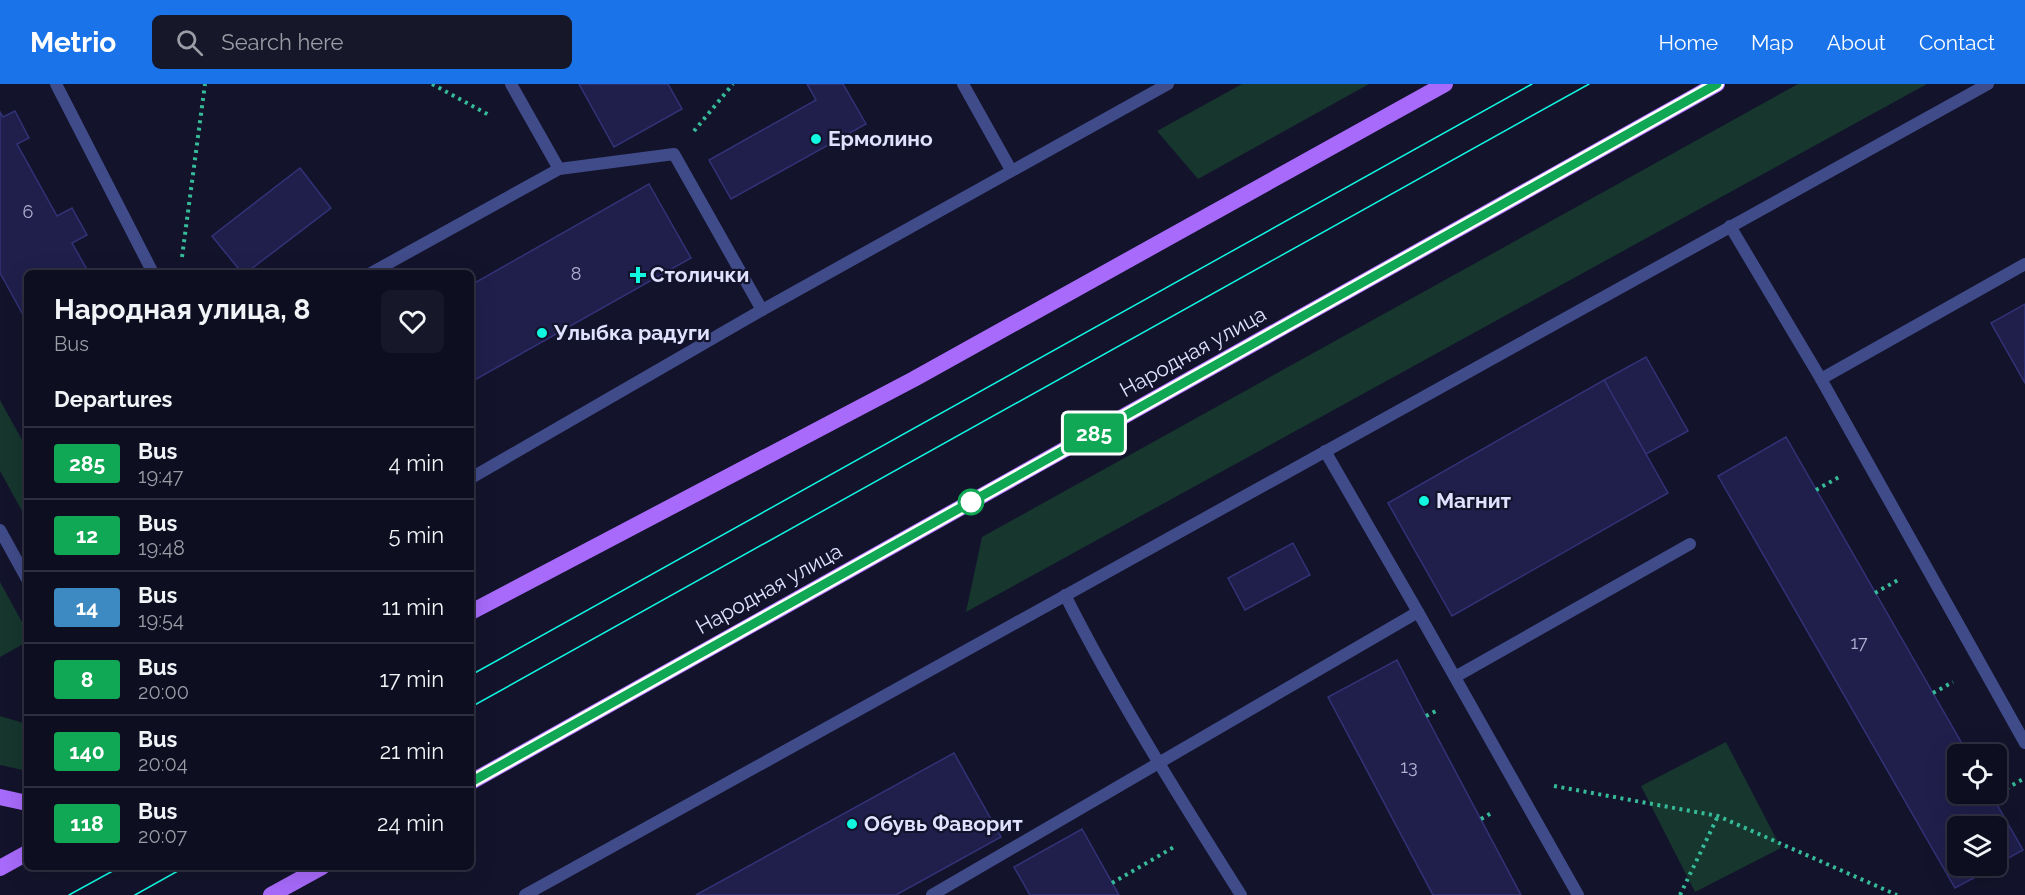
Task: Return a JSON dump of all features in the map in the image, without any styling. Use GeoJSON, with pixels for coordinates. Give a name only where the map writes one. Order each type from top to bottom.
{"type":"FeatureCollection","features":[{"type":"Feature","properties":{"kind":"main road"},"geometry":{"type":"LineString","coordinates":[[474,610],[914,379],[1446,84]]}},
{"type":"Feature","properties":{"kind":"main road","name":"Народная улица"},"geometry":{"type":"LineString","coordinates":[[474,780],[1717,84]]}},
{"type":"Feature","properties":{"kind":"main road"},"geometry":{"type":"LineString","coordinates":[[0,797],[24,801]]}},
{"type":"Feature","properties":{"kind":"main road"},"geometry":{"type":"LineString","coordinates":[[0,868],[24,855]]}},
{"type":"Feature","properties":{"kind":"main road"},"geometry":{"type":"LineString","coordinates":[[271,895],[317,870]]}},
{"type":"Feature","properties":{"kind":"street"},"geometry":{"type":"LineString","coordinates":[[56,84],[151,270]]}},
{"type":"Feature","properties":{"kind":"street"},"geometry":{"type":"LineString","coordinates":[[511,84],[559,169]]}},
{"type":"Feature","properties":{"kind":"street"},"geometry":{"type":"LineString","coordinates":[[963,84],[1011,171]]}},
{"type":"Feature","properties":{"kind":"street"},"geometry":{"type":"LineString","coordinates":[[474,476],[762,310],[1168,84]]}},
{"type":"Feature","properties":{"kind":"street"},"geometry":{"type":"LineString","coordinates":[[525,895],[1988,84]]}},
{"type":"Feature","properties":{"kind":"street"},"geometry":{"type":"LineString","coordinates":[[376,270],[559,169],[674,154],[762,310]]}},
{"type":"Feature","properties":{"kind":"street"},"geometry":{"type":"LineString","coordinates":[[1730,226],[1821,379],[2025,743]]}},
{"type":"Feature","properties":{"kind":"street"},"geometry":{"type":"LineString","coordinates":[[1821,379],[2025,264]]}},
{"type":"Feature","properties":{"kind":"street"},"geometry":{"type":"LineString","coordinates":[[1325,451],[1578,895]]}},
{"type":"Feature","properties":{"kind":"street"},"geometry":{"type":"LineString","coordinates":[[0,530],[24,574]]}},
{"type":"Feature","properties":{"kind":"street"},"geometry":{"type":"LineString","coordinates":[[1455,677],[1690,544]]}},
{"type":"Feature","properties":{"kind":"street"},"geometry":{"type":"LineString","coordinates":[[1065,595],[1087,639],[1160,764],[1241,895]]}},
{"type":"Feature","properties":{"kind":"street"},"geometry":{"type":"LineString","coordinates":[[932,895],[1418,612]]}},
{"type":"Feature","properties":{"kind":"path"},"geometry":{"type":"LineString","coordinates":[[182,261],[205,84]]}},
{"type":"Feature","properties":{"kind":"path"},"geometry":{"type":"LineString","coordinates":[[674,154],[733,84]]}},
{"type":"Feature","properties":{"kind":"path"},"geometry":{"type":"LineString","coordinates":[[1511,777],[1718,816],[1897,895]]}},
{"type":"Feature","properties":{"kind":"path"},"geometry":{"type":"LineString","coordinates":[[2007,788],[2025,778]]}},
{"type":"Feature","properties":{"kind":"path"},"geometry":{"type":"LineString","coordinates":[[1680,895],[1718,816]]}},
{"type":"Feature","properties":{"kind":"path"},"geometry":{"type":"LineString","coordinates":[[1113,883],[1201,831]]}},
{"type":"Feature","properties":{"kind":"green space"},"geometry":{"type":"Polygon","coordinates":[[[1242,84],[1369,84],[1198,179],[1157,131],[1242,84]]]}},
{"type":"Feature","properties":{"kind":"green space"},"geometry":{"type":"Polygon","coordinates":[[[1798,84],[1927,84],[966,612],[982,537],[1798,84]]]}},
{"type":"Feature","properties":{"kind":"green space"},"geometry":{"type":"Polygon","coordinates":[[[0,400],[24,444],[24,515],[0,471],[0,400]]]}},
{"type":"Feature","properties":{"kind":"green space"},"geometry":{"type":"Polygon","coordinates":[[[0,582],[24,626],[24,644],[0,657],[0,582]]]}},
{"type":"Feature","properties":{"kind":"green space"},"geometry":{"type":"Polygon","coordinates":[[[0,716],[24,723],[24,770],[0,765],[0,716]]]}},
{"type":"Feature","properties":{"kind":"green space"},"geometry":{"type":"Polygon","coordinates":[[[1726,742],[1781,848],[1695,892],[1641,786],[1726,742]]]}},
{"type":"Feature","properties":{"kind":"building"},"geometry":{"type":"Polygon","coordinates":[[[579,84],[668,84],[682,109],[614,147],[579,84]]]}},
{"type":"Feature","properties":{"kind":"building"},"geometry":{"type":"Polygon","coordinates":[[[807,84],[843,84],[866,124],[731,199],[709,160],[816,100],[807,84]]]}},
{"type":"Feature","properties":{"kind":"building"},"geometry":{"type":"Polygon","coordinates":[[[15,111],[29,138],[17,144],[57,216],[72,208],[87,235],[72,243],[87,270],[24,270],[24,317],[0,273],[0,112],[3,117],[15,111]]]}},
{"type":"Feature","properties":{"kind":"building"},"geometry":{"type":"Polygon","coordinates":[[[300,168],[331,208],[250,270],[240,270],[212,236],[300,168]]]}},
{"type":"Feature","properties":{"kind":"building"},"geometry":{"type":"Polygon","coordinates":[[[649,184],[691,258],[474,380],[474,283],[649,184]]]}},
{"type":"Feature","properties":{"kind":"building"},"geometry":{"type":"Polygon","coordinates":[[[2025,304],[2025,383],[1991,323],[2025,304]]]}},
{"type":"Feature","properties":{"kind":"building"},"geometry":{"type":"Polygon","coordinates":[[[1646,357],[1688,431],[1646,454],[1604,380],[1646,357]]]}},
{"type":"Feature","properties":{"kind":"building"},"geometry":{"type":"Polygon","coordinates":[[[1604,380],[1668,493],[1452,616],[1388,503],[1604,380]]]}},
{"type":"Feature","properties":{"kind":"building"},"geometry":{"type":"Polygon","coordinates":[[[1786,437],[1962,744],[1947,744],[1947,804],[1997,804],[2004,816],[1947,816],[1947,874],[1718,476],[1786,437]]]}},
{"type":"Feature","properties":{"kind":"building"},"geometry":{"type":"Polygon","coordinates":[[[1293,543],[1310,575],[1245,610],[1228,578],[1293,543]]]}},
{"type":"Feature","properties":{"kind":"building"},"geometry":{"type":"Polygon","coordinates":[[[1397,660],[1521,895],[1433,895],[1328,697],[1397,660]]]}},
{"type":"Feature","properties":{"kind":"building"},"geometry":{"type":"Polygon","coordinates":[[[954,753],[1001,837],[896,895],[696,895],[954,753]]]}},
{"type":"Feature","properties":{"kind":"building"},"geometry":{"type":"Polygon","coordinates":[[[2007,822],[2023,850],[2007,859],[2007,822]]]}},
{"type":"Feature","properties":{"kind":"building"},"geometry":{"type":"Polygon","coordinates":[[[1082,829],[1119,895],[1030,895],[1014,867],[1082,829]]]}},
{"type":"Feature","properties":{"kind":"building"},"geometry":{"type":"Polygon","coordinates":[[[1948,876],[1977,876],[1955,888],[1948,876]]]}},
{"type":"Feature","properties":{"kind":"tram line"},"geometry":{"type":"LineString","coordinates":[[474,673],[1532,84]]}},
{"type":"Feature","properties":{"kind":"tram line"},"geometry":{"type":"LineString","coordinates":[[474,705],[1589,84]]}},
{"type":"Feature","properties":{"kind":"tram line"},"geometry":{"type":"LineString","coordinates":[[69,895],[115,870]]}},
{"type":"Feature","properties":{"kind":"tram line"},"geometry":{"type":"LineString","coordinates":[[135,895],[180,870]]}},
{"type":"Feature","properties":{"kind":"bus line","name":"285"},"geometry":{"type":"LineString","coordinates":[[474,780],[1717,84]]}},
{"type":"Feature","properties":{"kind":"place","name":"Ермолино"},"geometry":{"type":"Point","coordinates":[816,139]}},
{"type":"Feature","properties":{"kind":"place","name":"Столички"},"geometry":{"type":"Point","coordinates":[638,275]}},
{"type":"Feature","properties":{"kind":"place","name":"Улыбка радуги"},"geometry":{"type":"Point","coordinates":[542,333]}},
{"type":"Feature","properties":{"kind":"place","name":"Магнит"},"geometry":{"type":"Point","coordinates":[1424,501]}},
{"type":"Feature","properties":{"kind":"place","name":"Обувь Фаворит"},"geometry":{"type":"Point","coordinates":[852,824]}}]}
